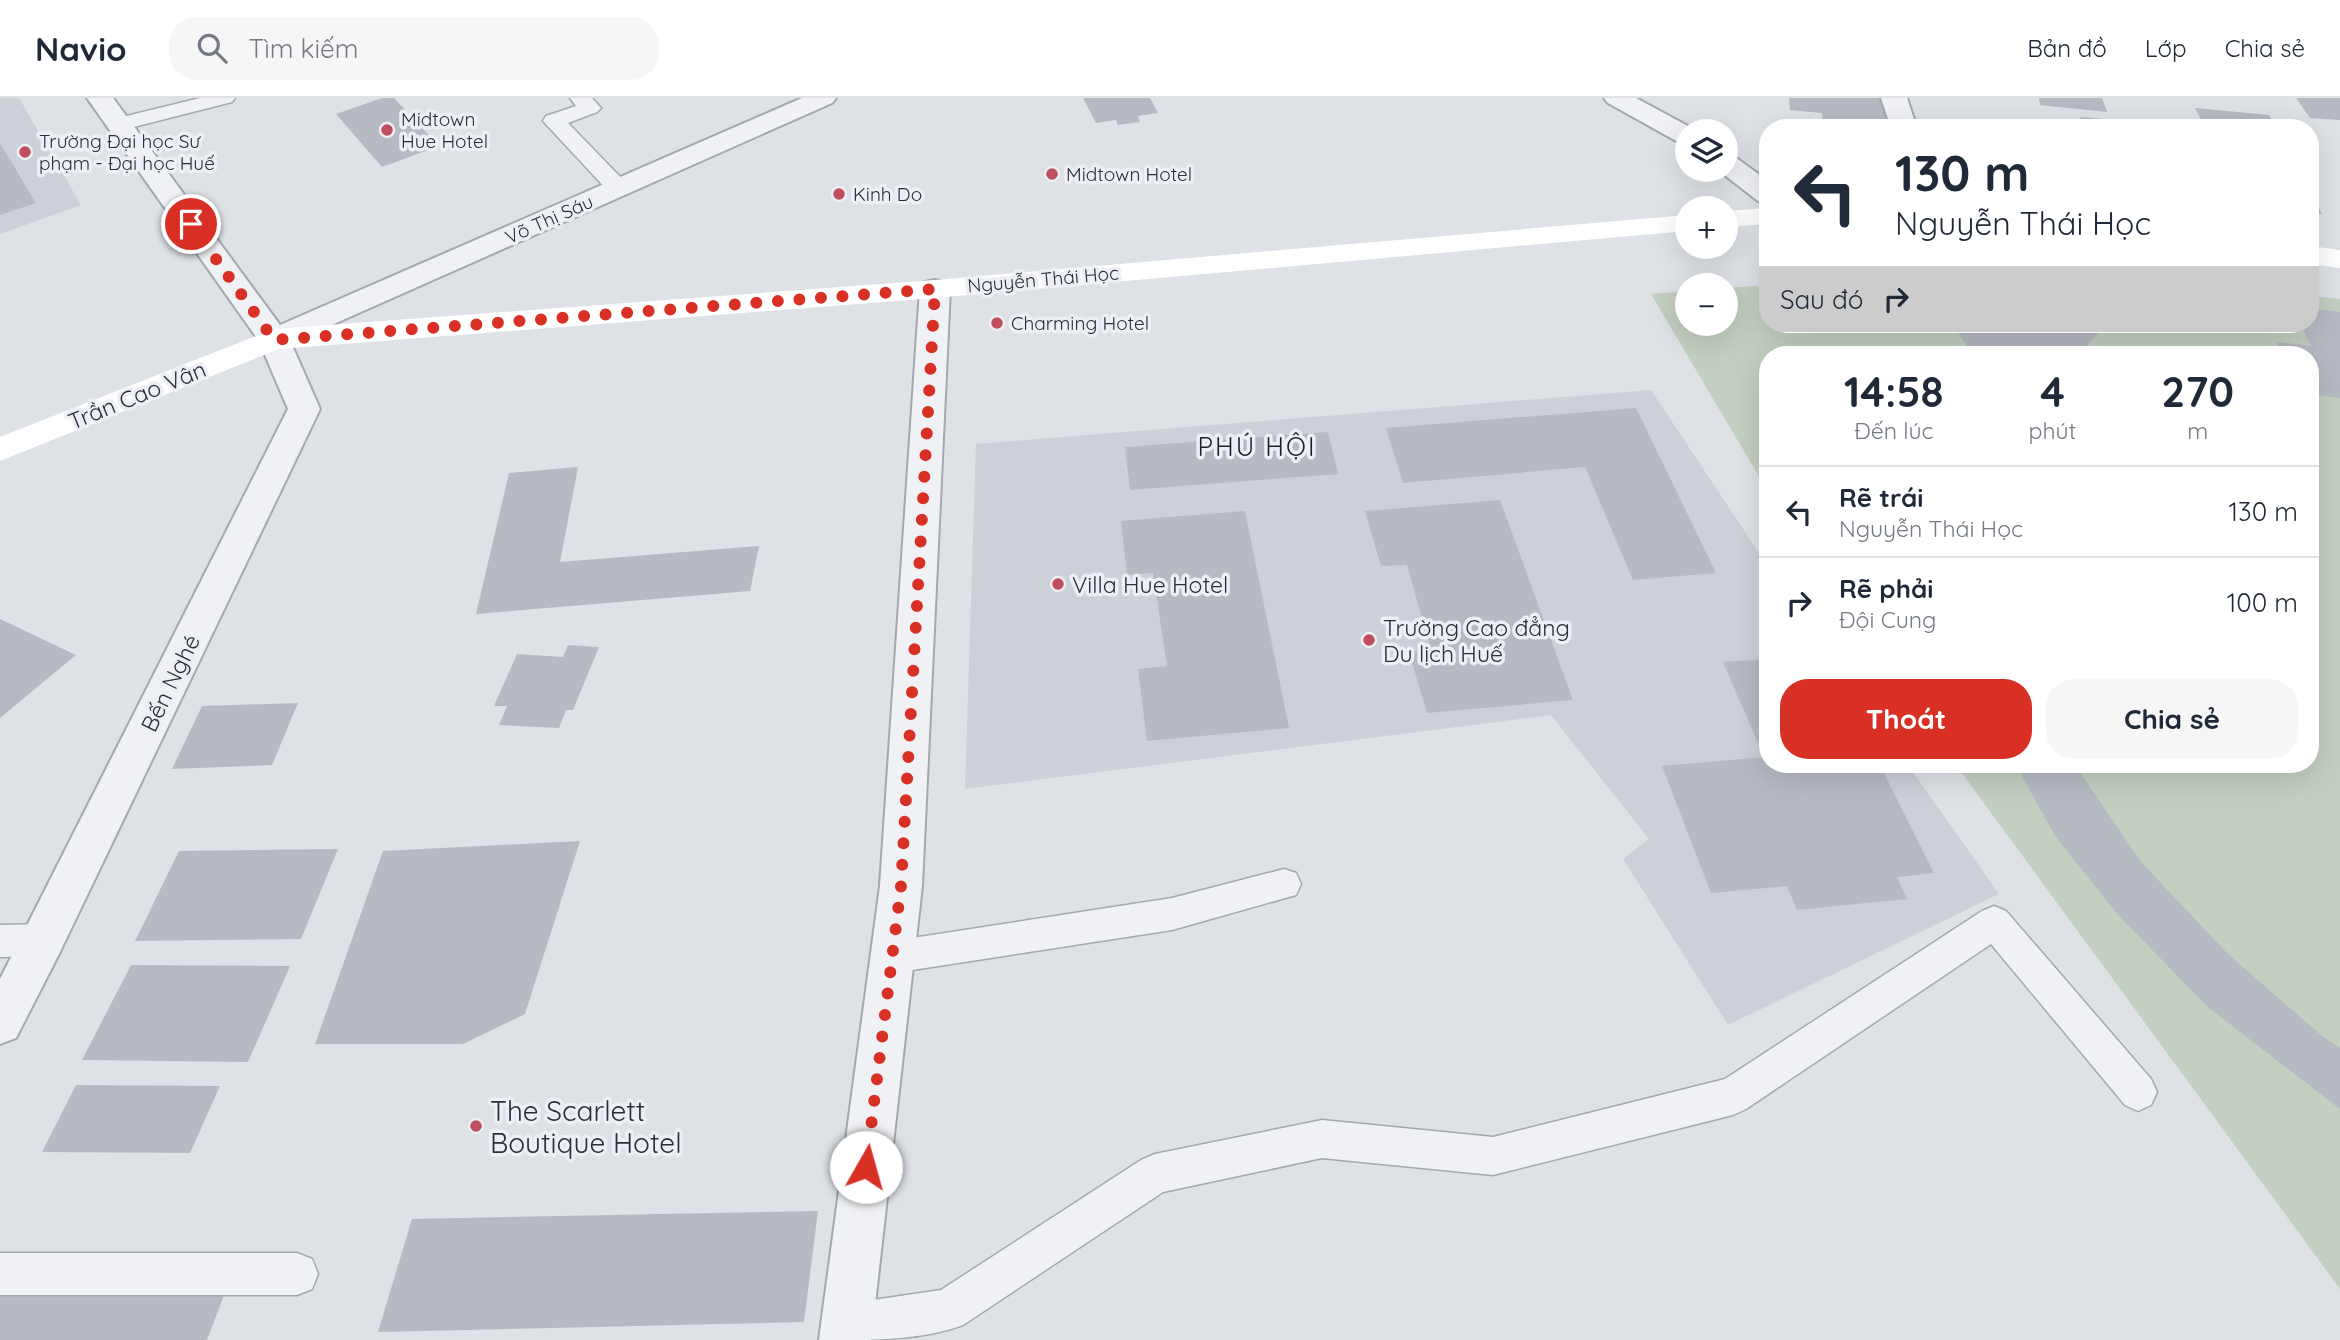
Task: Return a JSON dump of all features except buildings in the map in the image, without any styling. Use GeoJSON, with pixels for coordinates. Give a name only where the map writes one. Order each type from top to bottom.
{"type":"FeatureCollection","features":[{"type":"Feature","properties":{"kind":"street","name":"Bến Nghé"},"geometry":{"type":"LineString","coordinates":[[0,1023],[44,940],[304,409],[274,340],[100,98]]}},
{"type":"Feature","properties":{"kind":"street","name":"Võ Thị Sáu"},"geometry":{"type":"LineString","coordinates":[[274,340],[823,98]]}},
{"type":"Feature","properties":{"kind":"street"},"geometry":{"type":"LineString","coordinates":[[1618,98],[1675,129]]}},
{"type":"Feature","properties":{"kind":"street"},"geometry":{"type":"LineString","coordinates":[[1894,98],[1901,119]]}},
{"type":"Feature","properties":{"kind":"street"},"geometry":{"type":"LineString","coordinates":[[1738,172],[1759,188]]}},
{"type":"Feature","properties":{"kind":"street"},"geometry":{"type":"LineString","coordinates":[[1738,218],[1759,217]]}},
{"type":"Feature","properties":{"kind":"street","name":"Nguyễn Thái Học"},"geometry":{"type":"LineString","coordinates":[[274,340],[935,289],[1675,224]]}},
{"type":"Feature","properties":{"kind":"street"},"geometry":{"type":"LineString","coordinates":[[2319,257],[2340,259]]}},
{"type":"Feature","properties":{"kind":"street"},"geometry":{"type":"LineString","coordinates":[[846,1332],[901,886],[935,289]]}},
{"type":"Feature","properties":{"kind":"street","name":"Trần Cao Vân"},"geometry":{"type":"LineString","coordinates":[[0,450],[274,340]]}},
{"type":"Feature","properties":{"kind":"lane"},"geometry":{"type":"LineString","coordinates":[[118,125],[225,98]]}},
{"type":"Feature","properties":{"kind":"lane"},"geometry":{"type":"LineString","coordinates":[[580,98],[590,108],[554,121],[618,188]]}},
{"type":"Feature","properties":{"kind":"lane"},"geometry":{"type":"LineString","coordinates":[[893,957],[1172,914],[1284,884]]}},
{"type":"Feature","properties":{"kind":"lane"},"geometry":{"type":"LineString","coordinates":[[846,1332],[948,1310],[1155,1174],[1322,1139],[1493,1156],[1733,1096],[1994,922],[2137,1092]]}},
{"type":"Feature","properties":{"kind":"lane"},"geometry":{"type":"LineString","coordinates":[[0,941],[44,940]]}},
{"type":"Feature","properties":{"kind":"lane"},"geometry":{"type":"LineString","coordinates":[[0,1274],[297,1274]]}},
{"type":"Feature","properties":{"kind":"shaded area","name":"Trường Đại học Sư phạm - Đại học Huế"},"geometry":{"type":"Polygon","coordinates":[[[0,98],[19,98],[81,205],[0,234],[0,98]]]}},
{"type":"Feature","properties":{"kind":"shaded area","name":"Trường Cao đẳng Du lịch Huế"},"geometry":{"type":"Polygon","coordinates":[[[1651,390],[1759,553],[1759,773],[1914,773],[1999,894],[1728,1025],[1623,859],[1649,839],[1551,715],[965,789],[976,444],[1651,390]]]}},
{"type":"Feature","properties":{"kind":"green space"},"geometry":{"type":"Polygon","coordinates":[[[1759,286],[1759,333],[2319,333],[2319,297],[2340,299],[2340,1289],[1962,773],[2319,773],[2319,346],[1759,346],[1759,476],[1676,336],[1738,336],[1738,287],[1759,286]]]}},
{"type":"Feature","properties":{"kind":"green space"},"geometry":{"type":"Polygon","coordinates":[[[1675,292],[1675,335],[1651,294],[1675,292]]]}},
{"type":"Feature","properties":{"kind":"place","name":"Midtown Hue Hotel"},"geometry":{"type":"Point","coordinates":[387,130]}},
{"type":"Feature","properties":{"kind":"place","name":"Trường Đại học Sư phạm - Đại học Huế"},"geometry":{"type":"Point","coordinates":[25,152]}},
{"type":"Feature","properties":{"kind":"place","name":"Midtown Hotel"},"geometry":{"type":"Point","coordinates":[1052,174]}},
{"type":"Feature","properties":{"kind":"place","name":"Kinh Do"},"geometry":{"type":"Point","coordinates":[839,194]}},
{"type":"Feature","properties":{"kind":"place","name":"Charming Hotel"},"geometry":{"type":"Point","coordinates":[997,323]}},
{"type":"Feature","properties":{"kind":"place","name":"Villa Hue Hotel"},"geometry":{"type":"Point","coordinates":[1058,584]}},
{"type":"Feature","properties":{"kind":"place","name":"Trường Cao đẳng Du lịch Huế"},"geometry":{"type":"Point","coordinates":[1369,640]}},
{"type":"Feature","properties":{"kind":"place","name":"The Scarlett Boutique Hotel"},"geometry":{"type":"Point","coordinates":[476,1126]}},
{"type":"Feature","properties":{"kind":"district","name":"PHÚ HỘI"},"geometry":{"type":"Point","coordinates":[1257,446]}},
{"type":"Feature","properties":{"kind":"route"},"geometry":{"type":"LineString","coordinates":[[191,224],[274,340],[935,289],[901,886],[866,1167]]}}]}
